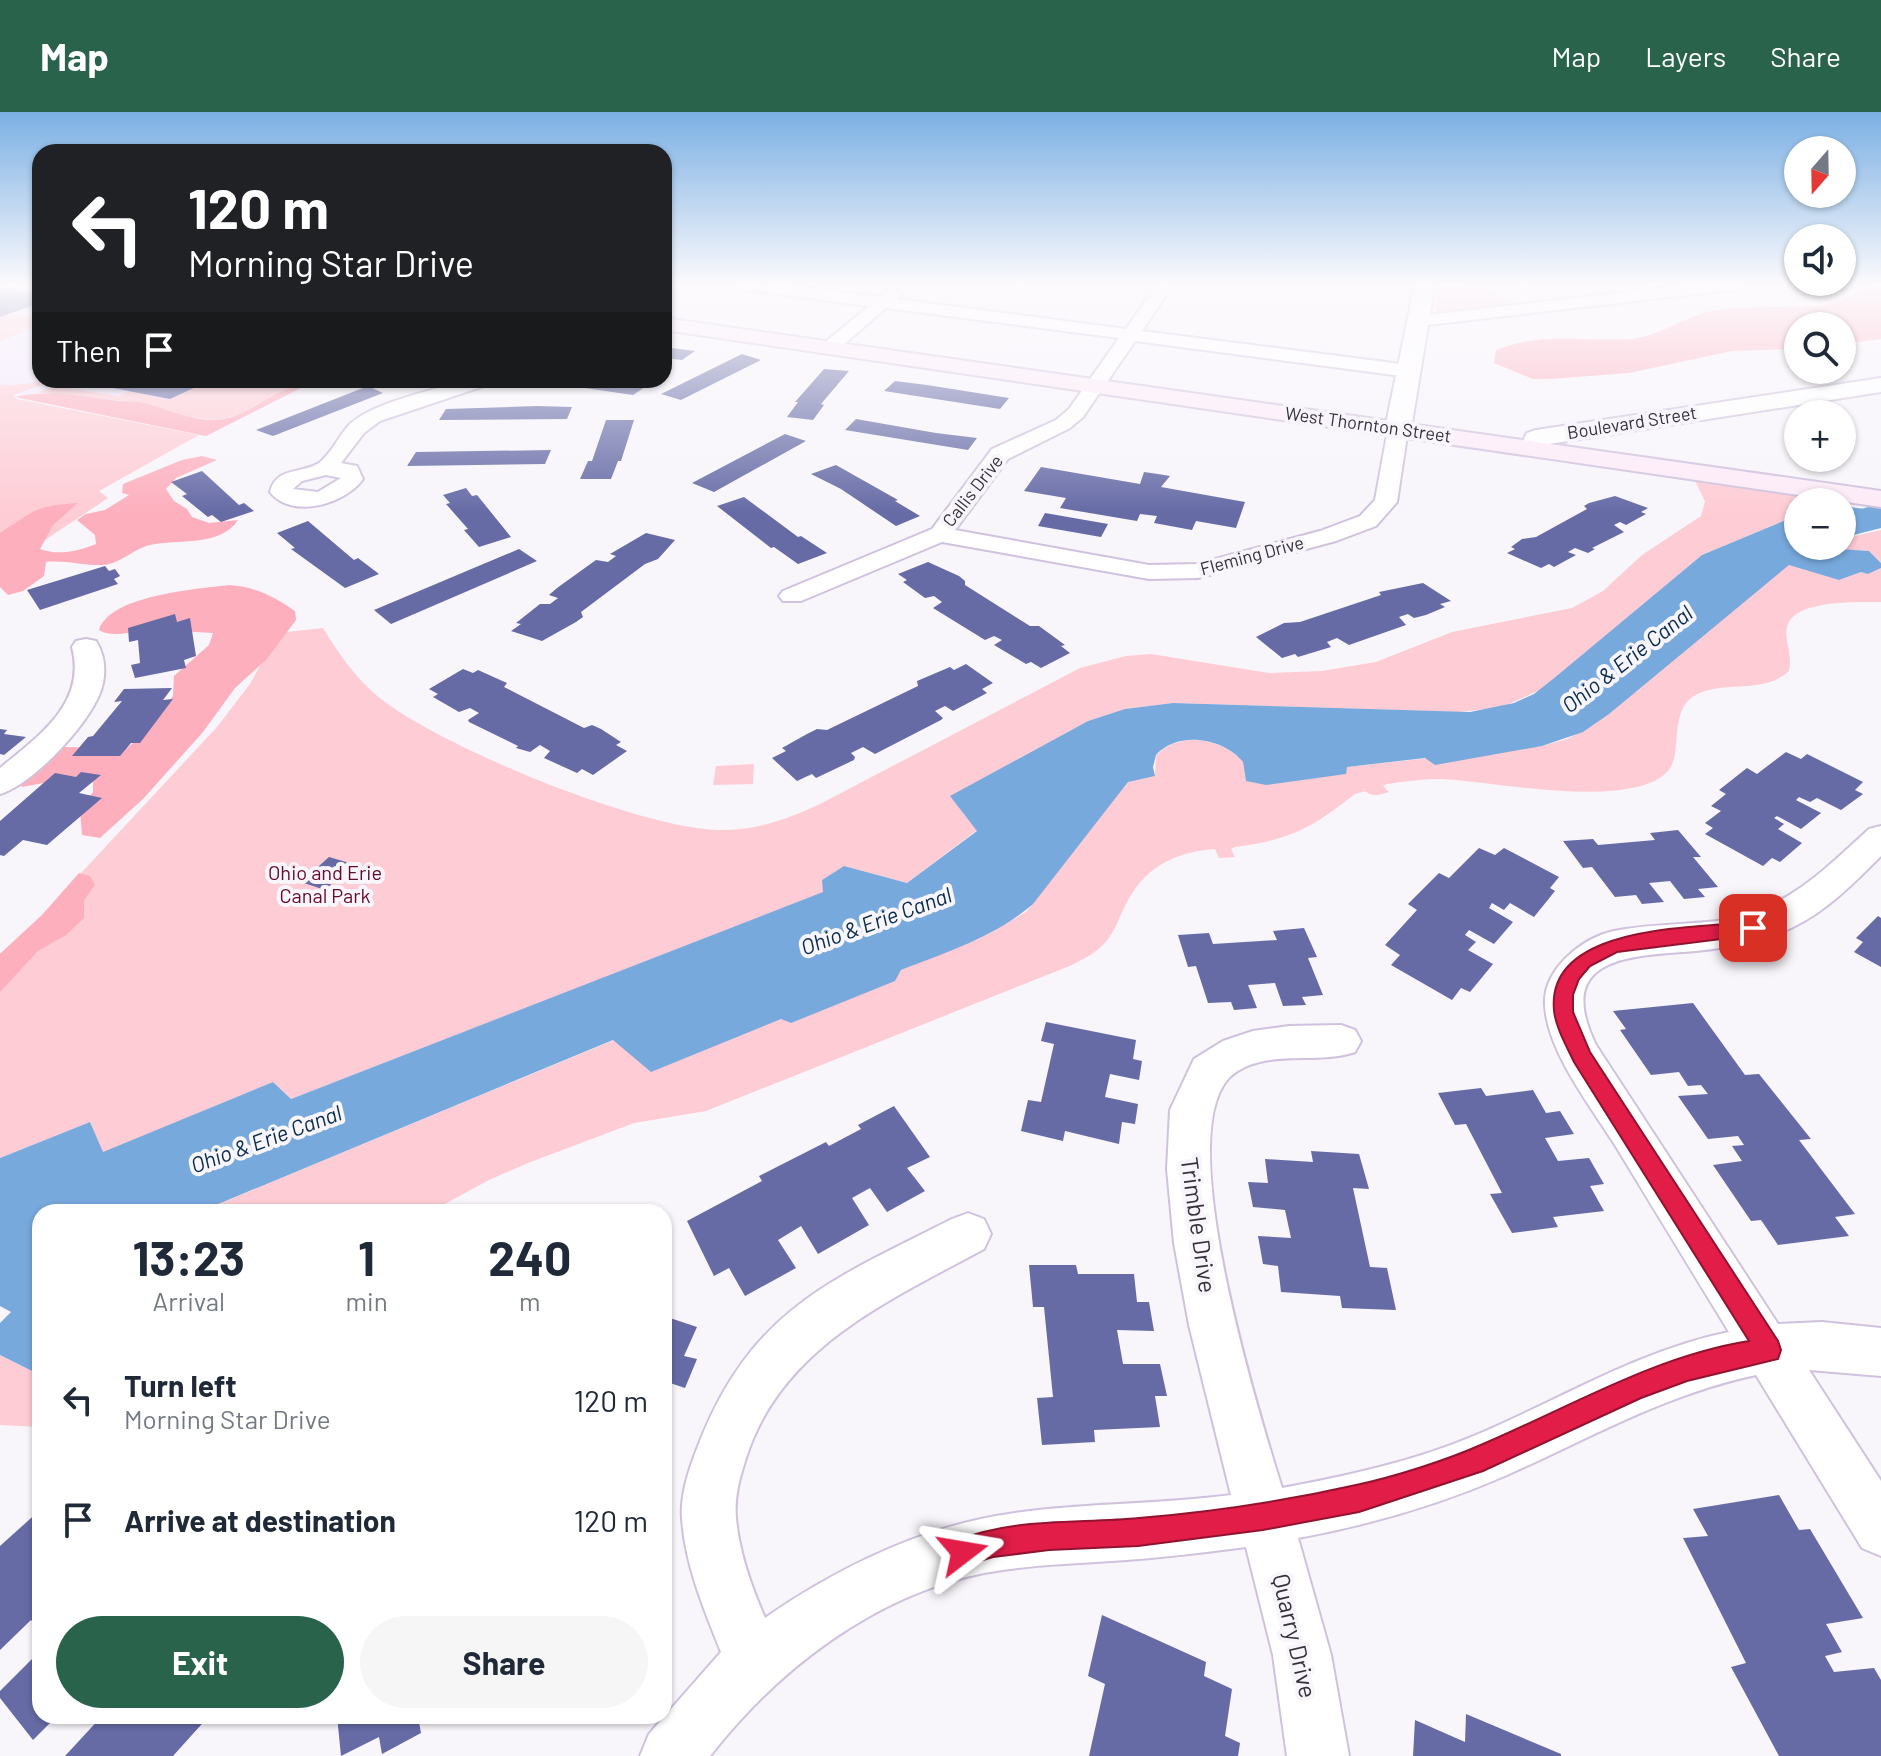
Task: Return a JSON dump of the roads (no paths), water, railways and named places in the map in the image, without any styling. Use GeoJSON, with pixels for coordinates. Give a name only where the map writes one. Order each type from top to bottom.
{"type":"FeatureCollection","features":[{"type":"Feature","properties":{"kind":"main road","name":"West Thornton Street"},"geometry":{"type":"LineString","coordinates":[[916,360],[1881,499]]}},
{"type":"Feature","properties":{"kind":"street","name":"Callis Drive"},"geometry":{"type":"LineString","coordinates":[[792,596],[940,534],[1000,454],[1070,419],[1114,360]]}},
{"type":"Feature","properties":{"kind":"street"},"geometry":{"type":"LineString","coordinates":[[1322,360],[1409,371]]}},
{"type":"Feature","properties":{"kind":"street"},"geometry":{"type":"LineString","coordinates":[[1398,429],[1411,360]]}},
{"type":"Feature","properties":{"kind":"street","name":"Boulevard Street"},"geometry":{"type":"LineString","coordinates":[[1537,450],[1536,438],[1881,385]]}},
{"type":"Feature","properties":{"kind":"street"},"geometry":{"type":"LineString","coordinates":[[326,468],[357,429],[373,417],[459,388]]}},
{"type":"Feature","properties":{"kind":"street","name":"Fleming Drive"},"geometry":{"type":"LineString","coordinates":[[940,534],[1149,572],[1198,571],[1328,536],[1368,521],[1386,502],[1398,429]]}},
{"type":"Feature","properties":{"kind":"street"},"geometry":{"type":"LineString","coordinates":[[0,784],[52,739],[84,698],[92,682],[93,669],[86,647]]}},
{"type":"Feature","properties":{"kind":"street"},"geometry":{"type":"LineString","coordinates":[[1881,837],[1801,907],[1781,919],[1729,934],[1614,945],[1583,961],[1571,975],[1564,995],[1563,1012],[1581,1056],[1881,1529]]}},
{"type":"Feature","properties":{"kind":"street","name":"Trimble Drive"},"geometry":{"type":"LineString","coordinates":[[1263,1517],[1235,1420],[1197,1238],[1189,1176],[1188,1142],[1192,1111],[1206,1072],[1235,1053],[1279,1044],[1341,1041]]}},
{"type":"Feature","properties":{"kind":"street"},"geometry":{"type":"LineString","coordinates":[[754,1662],[719,1572],[709,1514],[719,1462],[743,1403],[771,1360],[802,1329],[840,1303],[968,1234]]}},
{"type":"Feature","properties":{"kind":"street"},"geometry":{"type":"LineString","coordinates":[[671,1756],[720,1696],[754,1662],[808,1623],[932,1560],[993,1543],[1049,1536],[1138,1532],[1263,1517],[1359,1498],[1483,1458],[1649,1383],[1724,1357],[1801,1346],[1881,1352]]}},
{"type":"Feature","properties":{"kind":"street","name":"Quarry Drive"},"geometry":{"type":"LineString","coordinates":[[1263,1517],[1287,1596],[1308,1684],[1318,1756]]}},
{"type":"Feature","properties":{"kind":"water"},"geometry":{"type":"Polygon","coordinates":[[[1856,508],[1881,511],[1881,528],[1856,534],[1856,508]]]}},
{"type":"Feature","properties":{"kind":"water"},"geometry":{"type":"Polygon","coordinates":[[[1784,521],[1784,560],[1856,560],[1856,550],[1869,551],[1881,563],[1881,568],[1868,574],[1861,572],[1839,580],[1789,565],[1609,714],[1583,732],[1542,746],[1435,765],[1425,758],[1347,767],[1346,774],[1266,785],[1246,781],[1243,762],[1224,747],[1201,740],[1176,742],[1156,755],[1153,767],[1155,776],[1128,782],[1033,904],[1003,926],[901,970],[895,981],[791,1023],[781,1019],[651,1072],[613,1040],[218,1204],[32,1204],[32,1371],[0,1355],[0,1323],[11,1312],[0,1306],[0,1158],[90,1122],[103,1152],[273,1082],[291,1099],[823,892],[822,880],[844,866],[907,883],[977,831],[950,796],[1088,721],[1125,709],[1173,703],[1470,712],[1514,703],[1534,694],[1702,555],[1784,521]]]}},
{"type":"Feature","properties":{"kind":"waterway","name":"Ohio & Erie Canal"},"geometry":{"type":"LineString","coordinates":[[1856,517],[1881,509]]}},
{"type":"Feature","properties":{"kind":"park label","name":"Ohio and Erie Canal Park"},"geometry":{"type":"Point","coordinates":[325,884]}}]}
